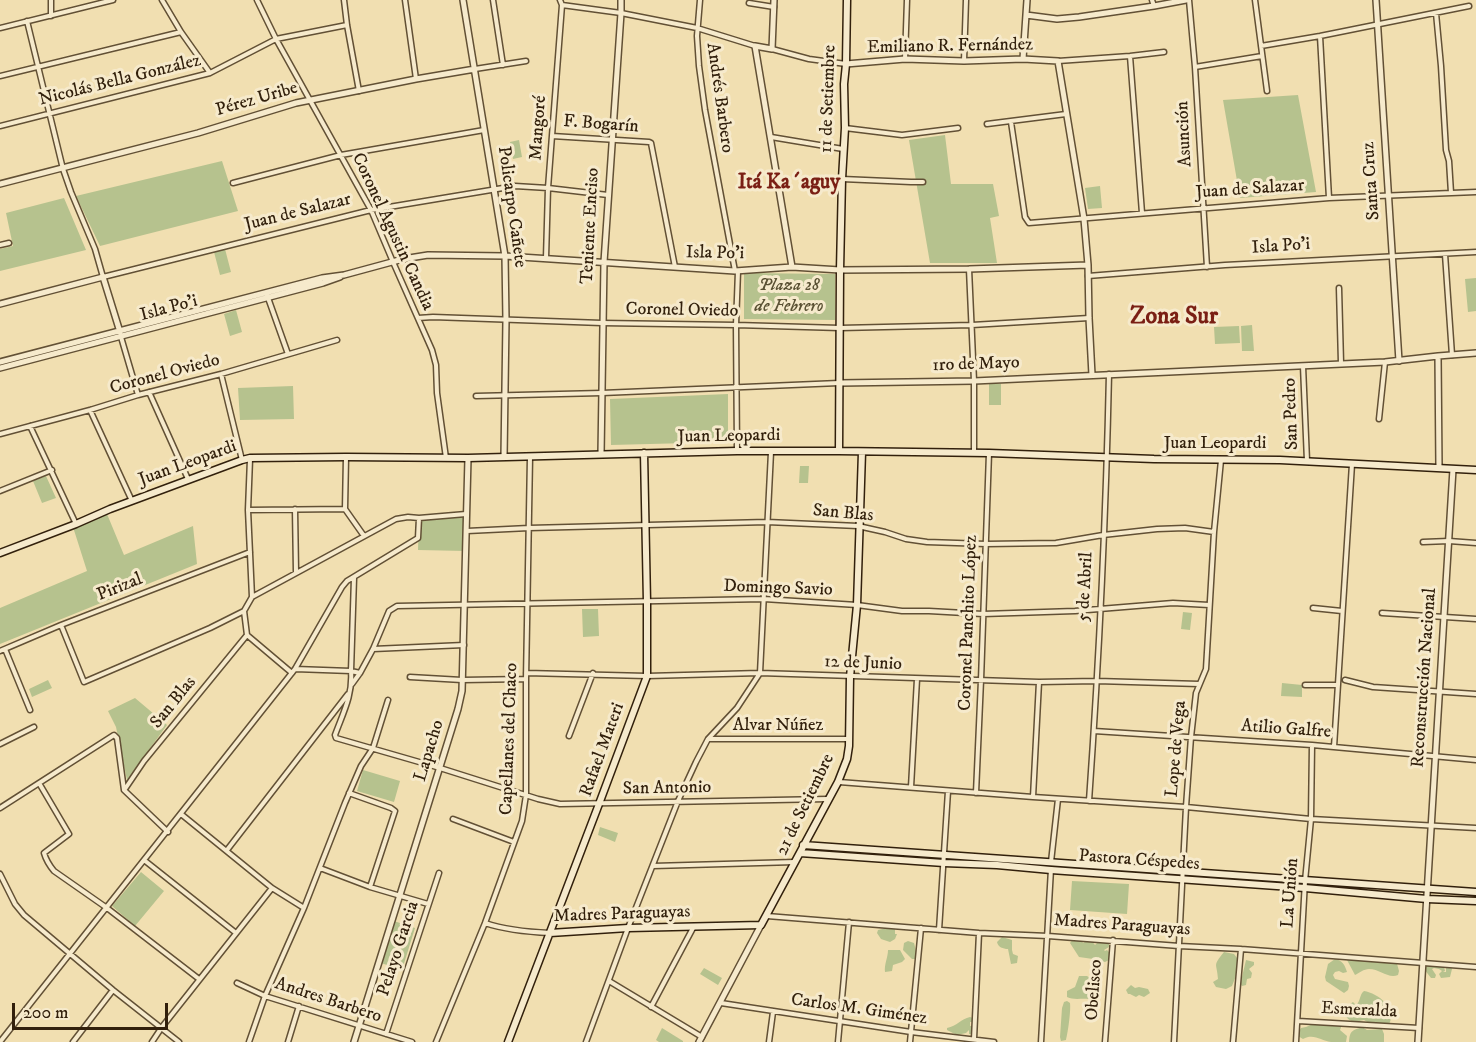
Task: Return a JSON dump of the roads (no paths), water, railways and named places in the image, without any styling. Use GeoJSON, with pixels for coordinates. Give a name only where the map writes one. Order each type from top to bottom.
{"type":"FeatureCollection","features":[{"type":"Feature","properties":{"kind":"main road","name":"11 de Setiembre"},"geometry":{"type":"LineString","coordinates":[[839,452],[840,270],[847,0]]}},
{"type":"Feature","properties":{"kind":"main road","name":"Juan Leopardi"},"geometry":{"type":"LineString","coordinates":[[0,553],[188,479],[250,458],[468,458],[737,451],[989,453],[1280,460],[1476,471]]}},
{"type":"Feature","properties":{"kind":"main road","name":"21 de Setiembre"},"geometry":{"type":"LineString","coordinates":[[761,925],[838,782],[847,759],[850,677],[857,605],[862,452]]}},
{"type":"Feature","properties":{"kind":"main road","name":"Rafael Materi"},"geometry":{"type":"LineString","coordinates":[[508,1042],[647,676],[644,453]]}},
{"type":"Feature","properties":{"kind":"main road","name":"Pastora Céspedes"},"geometry":{"type":"LineString","coordinates":[[803,846],[880,855]]}},
{"type":"Feature","properties":{"kind":"main road"},"geometry":{"type":"LineString","coordinates":[[835,848],[835,855]]}},
{"type":"Feature","properties":{"kind":"main road","name":"Pastora Céspedes"},"geometry":{"type":"LineString","coordinates":[[800,853],[880,855],[1305,884],[1476,892]]}},
{"type":"Feature","properties":{"kind":"main road","name":"Pastora Céspedes"},"geometry":{"type":"LineString","coordinates":[[1305,884],[1427,898],[1476,901]]}},
{"type":"Feature","properties":{"kind":"main road","name":"Madres Paraguayas"},"geometry":{"type":"LineString","coordinates":[[550,933],[628,928],[761,925]]}},
{"type":"Feature","properties":{"kind":"street"},"geometry":{"type":"LineString","coordinates":[[51,0],[51,16]]}},
{"type":"Feature","properties":{"kind":"street"},"geometry":{"type":"LineString","coordinates":[[0,28],[113,0]]}},
{"type":"Feature","properties":{"kind":"street"},"geometry":{"type":"LineString","coordinates":[[162,0],[210,73]]}},
{"type":"Feature","properties":{"kind":"street","name":"Coronel Agustin Candia"},"geometry":{"type":"LineString","coordinates":[[256,0],[371,210],[432,350],[436,365],[437,393],[446,458]]}},
{"type":"Feature","properties":{"kind":"street"},"geometry":{"type":"LineString","coordinates":[[344,0],[359,91]]}},
{"type":"Feature","properties":{"kind":"street"},"geometry":{"type":"LineString","coordinates":[[405,0],[416,79]]}},
{"type":"Feature","properties":{"kind":"street","name":"Policarpo Cañete"},"geometry":{"type":"LineString","coordinates":[[463,0],[505,256],[504,457]]}},
{"type":"Feature","properties":{"kind":"street"},"geometry":{"type":"LineString","coordinates":[[493,0],[503,65]]}},
{"type":"Feature","properties":{"kind":"street","name":"Teniente Enciso"},"geometry":{"type":"LineString","coordinates":[[601,454],[604,262],[621,0]]}},
{"type":"Feature","properties":{"kind":"street","name":"Andrés Barbero"},"geometry":{"type":"LineString","coordinates":[[700,0],[697,28],[698,56],[705,110],[736,271],[737,451]]}},
{"type":"Feature","properties":{"kind":"street"},"geometry":{"type":"LineString","coordinates":[[905,59],[907,0]]}},
{"type":"Feature","properties":{"kind":"street"},"geometry":{"type":"LineString","coordinates":[[964,61],[966,0]]}},
{"type":"Feature","properties":{"kind":"street"},"geometry":{"type":"LineString","coordinates":[[1023,59],[1027,0]]}},
{"type":"Feature","properties":{"kind":"street"},"geometry":{"type":"LineString","coordinates":[[1026,15],[1057,19],[1153,3],[1187,0]]}},
{"type":"Feature","properties":{"kind":"street","name":"Asunción"},"geometry":{"type":"LineString","coordinates":[[1187,0],[1195,67],[1207,267]]}},
{"type":"Feature","properties":{"kind":"street"},"geometry":{"type":"LineString","coordinates":[[1255,0],[1267,91]]}},
{"type":"Feature","properties":{"kind":"street","name":"Santa Cruz"},"geometry":{"type":"LineString","coordinates":[[1376,0],[1399,361]]}},
{"type":"Feature","properties":{"kind":"street","name":"Emiliano R. Fernández"},"geometry":{"type":"LineString","coordinates":[[561,2],[697,28],[755,46],[809,59],[846,64],[905,59],[1058,61],[1164,52]]}},
{"type":"Feature","properties":{"kind":"street","name":"Mangoré"},"geometry":{"type":"LineString","coordinates":[[546,258],[548,188],[561,2]]}},
{"type":"Feature","properties":{"kind":"street"},"geometry":{"type":"LineString","coordinates":[[749,3],[774,3],[772,49]]}},
{"type":"Feature","properties":{"kind":"street"},"geometry":{"type":"LineString","coordinates":[[1261,46],[1469,6]]}},
{"type":"Feature","properties":{"kind":"street"},"geometry":{"type":"LineString","coordinates":[[1436,13],[1451,193]]}},
{"type":"Feature","properties":{"kind":"street"},"geometry":{"type":"LineString","coordinates":[[27,21],[63,169],[95,249],[138,395]]}},
{"type":"Feature","properties":{"kind":"street","name":"Nicolás Bella González"},"geometry":{"type":"LineString","coordinates":[[0,126],[210,73],[276,39],[347,25]]}},
{"type":"Feature","properties":{"kind":"street"},"geometry":{"type":"LineString","coordinates":[[0,76],[181,32]]}},
{"type":"Feature","properties":{"kind":"street"},"geometry":{"type":"LineString","coordinates":[[1320,36],[1329,198]]}},
{"type":"Feature","properties":{"kind":"street"},"geometry":{"type":"LineString","coordinates":[[755,46],[792,267]]}},
{"type":"Feature","properties":{"kind":"street"},"geometry":{"type":"LineString","coordinates":[[1130,56],[1142,213]]}},
{"type":"Feature","properties":{"kind":"street"},"geometry":{"type":"LineString","coordinates":[[1195,67],[1262,56]]}},
{"type":"Feature","properties":{"kind":"street"},"geometry":{"type":"LineString","coordinates":[[1058,61],[1084,219],[1092,375]]}},
{"type":"Feature","properties":{"kind":"street","name":"Pérez Uribe"},"geometry":{"type":"LineString","coordinates":[[0,184],[198,133],[279,107],[416,79],[526,62]]}},
{"type":"Feature","properties":{"kind":"street"},"geometry":{"type":"LineString","coordinates":[[987,124],[1066,114]]}},
{"type":"Feature","properties":{"kind":"street","name":"Juan de Salazar"},"geometry":{"type":"LineString","coordinates":[[1011,122],[1025,217],[1029,223],[1329,198],[1476,192]]}},
{"type":"Feature","properties":{"kind":"street"},"geometry":{"type":"LineString","coordinates":[[845,128],[902,135],[958,128]]}},
{"type":"Feature","properties":{"kind":"street"},"geometry":{"type":"LineString","coordinates":[[233,183],[341,155],[485,130]]}},
{"type":"Feature","properties":{"kind":"street","name":"F. Bogarín"},"geometry":{"type":"LineString","coordinates":[[552,136],[649,142],[652,146],[675,268]]}},
{"type":"Feature","properties":{"kind":"street"},"geometry":{"type":"LineString","coordinates":[[770,136],[843,149]]}},
{"type":"Feature","properties":{"kind":"street"},"geometry":{"type":"LineString","coordinates":[[842,179],[923,182]]}},
{"type":"Feature","properties":{"kind":"street","name":"Juan de Salazar"},"geometry":{"type":"LineString","coordinates":[[0,304],[371,210],[515,186],[608,195]]}},
{"type":"Feature","properties":{"kind":"street"},"geometry":{"type":"LineString","coordinates":[[0,245],[9,243]]}},
{"type":"Feature","properties":{"kind":"street","name":"Isla Po'i"},"geometry":{"type":"LineString","coordinates":[[1088,276],[1476,252]]}},
{"type":"Feature","properties":{"kind":"street"},"geometry":{"type":"LineString","coordinates":[[1445,254],[1452,355]]}},
{"type":"Feature","properties":{"kind":"street","name":"Isla Po'i"},"geometry":{"type":"LineString","coordinates":[[0,368],[267,295],[323,283],[344,274],[428,255],[546,258],[736,271],[792,267],[840,270],[1088,265]]}},
{"type":"Feature","properties":{"kind":"street"},"geometry":{"type":"LineString","coordinates":[[969,269],[974,381],[974,453]]}},
{"type":"Feature","properties":{"kind":"street"},"geometry":{"type":"LineString","coordinates":[[1339,288],[1341,363]]}},
{"type":"Feature","properties":{"kind":"street"},"geometry":{"type":"LineString","coordinates":[[267,295],[288,354]]}},
{"type":"Feature","properties":{"kind":"street","name":"Coronel Oviedo"},"geometry":{"type":"LineString","coordinates":[[418,318],[840,328],[972,325],[1089,318]]}},
{"type":"Feature","properties":{"kind":"street","name":"Isla Po'i"},"geometry":{"type":"LineString","coordinates":[[0,362],[121,334]]}},
{"type":"Feature","properties":{"kind":"street","name":"Coronel Oviedo"},"geometry":{"type":"LineString","coordinates":[[0,434],[337,340]]}},
{"type":"Feature","properties":{"kind":"street","name":"1ro de Mayo"},"geometry":{"type":"LineString","coordinates":[[476,396],[840,383],[974,381],[1385,362],[1476,353]]}},
{"type":"Feature","properties":{"kind":"street"},"geometry":{"type":"LineString","coordinates":[[1438,356],[1439,468]]}},
{"type":"Feature","properties":{"kind":"street"},"geometry":{"type":"LineString","coordinates":[[1379,419],[1385,362]]}},
{"type":"Feature","properties":{"kind":"street","name":"San Pedro"},"geometry":{"type":"LineString","coordinates":[[1303,365],[1307,461]]}},
{"type":"Feature","properties":{"kind":"street"},"geometry":{"type":"LineString","coordinates":[[221,374],[242,460]]}},
{"type":"Feature","properties":{"kind":"street","name":"5 de Abril"},"geometry":{"type":"LineString","coordinates":[[1089,801],[1097,681],[1109,374]]}},
{"type":"Feature","properties":{"kind":"street"},"geometry":{"type":"LineString","coordinates":[[149,392],[188,479]]}},
{"type":"Feature","properties":{"kind":"street"},"geometry":{"type":"LineString","coordinates":[[90,410],[132,501]]}},
{"type":"Feature","properties":{"kind":"street"},"geometry":{"type":"LineString","coordinates":[[30,426],[76,524]]}},
{"type":"Feature","properties":{"kind":"street"},"geometry":{"type":"LineString","coordinates":[[586,1042],[678,801],[708,739],[737,708],[760,674],[771,451]]}},
{"type":"Feature","properties":{"kind":"street","name":"Coronel Panchito López"},"geometry":{"type":"LineString","coordinates":[[976,793],[989,453]]}},
{"type":"Feature","properties":{"kind":"street","name":"Capellanes del Chaco"},"geometry":{"type":"LineString","coordinates":[[436,1042],[486,922],[522,821],[526,795],[530,456]]}},
{"type":"Feature","properties":{"kind":"street"},"geometry":{"type":"LineString","coordinates":[[346,457],[345,509],[364,536]]}},
{"type":"Feature","properties":{"kind":"street"},"geometry":{"type":"LineString","coordinates":[[250,458],[248,510],[252,597]]}},
{"type":"Feature","properties":{"kind":"street","name":"Lapacho"},"geometry":{"type":"LineString","coordinates":[[354,1042],[462,691],[468,458]]}},
{"type":"Feature","properties":{"kind":"street","name":"Lope de Vega"},"geometry":{"type":"LineString","coordinates":[[1174,1042],[1191,737],[1196,693],[1206,669],[1214,532],[1221,460]]}},
{"type":"Feature","properties":{"kind":"street"},"geometry":{"type":"LineString","coordinates":[[1334,747],[1352,464]]}},
{"type":"Feature","properties":{"kind":"street","name":"Reconstrucción Nacional"},"geometry":{"type":"LineString","coordinates":[[1418,1042],[1453,469]]}},
{"type":"Feature","properties":{"kind":"street"},"geometry":{"type":"LineString","coordinates":[[0,491],[52,470]]}},
{"type":"Feature","properties":{"kind":"street"},"geometry":{"type":"LineString","coordinates":[[296,509],[296,572]]}},
{"type":"Feature","properties":{"kind":"street"},"geometry":{"type":"LineString","coordinates":[[248,510],[345,509]]}},
{"type":"Feature","properties":{"kind":"street"},"geometry":{"type":"LineString","coordinates":[[61,625],[84,682],[244,611],[252,597],[396,519],[467,514]]}},
{"type":"Feature","properties":{"kind":"street"},"geometry":{"type":"LineString","coordinates":[[1,1038],[168,832],[293,671],[342,586],[418,538],[419,518]]}},
{"type":"Feature","properties":{"kind":"street","name":"San Blas"},"geometry":{"type":"LineString","coordinates":[[467,531],[767,522],[858,526],[906,539],[927,542],[986,544],[1056,543],[1156,529],[1185,528],[1214,532]]}},
{"type":"Feature","properties":{"kind":"street"},"geometry":{"type":"LineString","coordinates":[[1423,542],[1476,543]]}},
{"type":"Feature","properties":{"kind":"street","name":"Pirizal"},"geometry":{"type":"LineString","coordinates":[[2,650],[250,552]]}},
{"type":"Feature","properties":{"kind":"street"},"geometry":{"type":"LineString","coordinates":[[227,850],[351,692],[354,577]]}},
{"type":"Feature","properties":{"kind":"street","name":"Domingo Savio"},"geometry":{"type":"LineString","coordinates":[[352,684],[373,649],[389,611],[397,606],[764,599],[857,605],[902,611],[983,614],[1173,603],[1209,605]]}},
{"type":"Feature","properties":{"kind":"street"},"geometry":{"type":"LineString","coordinates":[[1313,608],[1342,611]]}},
{"type":"Feature","properties":{"kind":"street"},"geometry":{"type":"LineString","coordinates":[[244,611],[247,635],[293,671],[360,673]]}},
{"type":"Feature","properties":{"kind":"street"},"geometry":{"type":"LineString","coordinates":[[1382,613],[1476,619]]}},
{"type":"Feature","properties":{"kind":"street","name":"San Blas"},"geometry":{"type":"LineString","coordinates":[[124,790],[144,761],[247,635]]}},
{"type":"Feature","properties":{"kind":"street"},"geometry":{"type":"LineString","coordinates":[[373,649],[464,645]]}},
{"type":"Feature","properties":{"kind":"street"},"geometry":{"type":"LineString","coordinates":[[2,650],[30,711]]}},
{"type":"Feature","properties":{"kind":"street","name":"12 de Junio"},"geometry":{"type":"LineString","coordinates":[[526,673],[647,676],[760,674],[1199,684]]}},
{"type":"Feature","properties":{"kind":"street"},"geometry":{"type":"LineString","coordinates":[[569,736],[593,674]]}},
{"type":"Feature","properties":{"kind":"street"},"geometry":{"type":"LineString","coordinates":[[410,677],[462,680],[526,679]]}},
{"type":"Feature","properties":{"kind":"street"},"geometry":{"type":"LineString","coordinates":[[910,787],[917,679]]}},
{"type":"Feature","properties":{"kind":"street"},"geometry":{"type":"LineString","coordinates":[[1345,681],[1373,687],[1476,694]]}},
{"type":"Feature","properties":{"kind":"street"},"geometry":{"type":"LineString","coordinates":[[1033,797],[1039,682]]}},
{"type":"Feature","properties":{"kind":"street"},"geometry":{"type":"LineString","coordinates":[[1305,685],[1338,685]]}},
{"type":"Feature","properties":{"kind":"street","name":"San Antonio"},"geometry":{"type":"LineString","coordinates":[[351,692],[335,735],[336,738],[560,804],[828,800]]}},
{"type":"Feature","properties":{"kind":"street"},"geometry":{"type":"LineString","coordinates":[[249,1042],[265,996],[349,794],[372,748],[388,700]]}},
{"type":"Feature","properties":{"kind":"street"},"geometry":{"type":"LineString","coordinates":[[0,744],[34,727]]}},
{"type":"Feature","properties":{"kind":"street","name":"Atilio Galfre"},"geometry":{"type":"LineString","coordinates":[[1094,731],[1312,745],[1476,760]]}},
{"type":"Feature","properties":{"kind":"street"},"geometry":{"type":"LineString","coordinates":[[0,808],[114,735],[117,738],[124,790],[168,832]]}},
{"type":"Feature","properties":{"kind":"street","name":"Alvar Núñez"},"geometry":{"type":"LineString","coordinates":[[708,739],[849,739]]}},
{"type":"Feature","properties":{"kind":"street","name":"La Unión"},"geometry":{"type":"LineString","coordinates":[[1296,1042],[1311,819],[1312,745]]}},
{"type":"Feature","properties":{"kind":"street"},"geometry":{"type":"LineString","coordinates":[[838,782],[1186,807],[1311,819],[1476,828]]}},
{"type":"Feature","properties":{"kind":"street"},"geometry":{"type":"LineString","coordinates":[[39,783],[69,834],[44,853],[54,871],[200,979]]}},
{"type":"Feature","properties":{"kind":"street"},"geometry":{"type":"LineString","coordinates":[[939,930],[948,791]]}},
{"type":"Feature","properties":{"kind":"street"},"geometry":{"type":"LineString","coordinates":[[349,794],[395,811],[370,886]]}},
{"type":"Feature","properties":{"kind":"street"},"geometry":{"type":"LineString","coordinates":[[1041,1042],[1051,867],[1058,799]]}},
{"type":"Feature","properties":{"kind":"street"},"geometry":{"type":"LineString","coordinates":[[181,814],[272,888],[303,908]]}},
{"type":"Feature","properties":{"kind":"street"},"geometry":{"type":"LineString","coordinates":[[453,819],[514,842]]}},
{"type":"Feature","properties":{"kind":"street"},"geometry":{"type":"LineString","coordinates":[[144,860],[236,933]]}},
{"type":"Feature","properties":{"kind":"street"},"geometry":{"type":"LineString","coordinates":[[653,866],[795,862]]}},
{"type":"Feature","properties":{"kind":"street"},"geometry":{"type":"LineString","coordinates":[[320,868],[428,904]]}},
{"type":"Feature","properties":{"kind":"street","name":"Pelayo Garcia"},"geometry":{"type":"LineString","coordinates":[[386,1034],[439,873]]}},
{"type":"Feature","properties":{"kind":"street"},"geometry":{"type":"LineString","coordinates":[[0,874],[15,904],[24,915],[179,1042]]}},
{"type":"Feature","properties":{"kind":"street"},"geometry":{"type":"LineString","coordinates":[[0,890],[5,885]]}},
{"type":"Feature","properties":{"kind":"street"},"geometry":{"type":"LineString","coordinates":[[152,1042],[272,888]]}},
{"type":"Feature","properties":{"kind":"street","name":"Madres Paraguayas"},"geometry":{"type":"LineString","coordinates":[[766,916],[1476,967]]}},
{"type":"Feature","properties":{"kind":"street","name":"Madres Paraguayas"},"geometry":{"type":"LineString","coordinates":[[486,922],[497,927],[550,933]]}},
{"type":"Feature","properties":{"kind":"street"},"geometry":{"type":"LineString","coordinates":[[838,1042],[849,922]]}},
{"type":"Feature","properties":{"kind":"street","name":"21 de Setiembre"},"geometry":{"type":"LineString","coordinates":[[701,1040],[761,925]]}},
{"type":"Feature","properties":{"kind":"street"},"geometry":{"type":"LineString","coordinates":[[651,1007],[693,928]]}},
{"type":"Feature","properties":{"kind":"street"},"geometry":{"type":"LineString","coordinates":[[910,1042],[921,928]]}},
{"type":"Feature","properties":{"kind":"street"},"geometry":{"type":"LineString","coordinates":[[974,1039],[979,933]]}},
{"type":"Feature","properties":{"kind":"street","name":"Obelisco"},"geometry":{"type":"LineString","coordinates":[[1105,1042],[1113,940]]}},
{"type":"Feature","properties":{"kind":"street"},"geometry":{"type":"LineString","coordinates":[[1233,1042],[1241,949]]}},
{"type":"Feature","properties":{"kind":"street"},"geometry":{"type":"LineString","coordinates":[[609,981],[701,1040]]}},
{"type":"Feature","properties":{"kind":"street","name":"Andres Barbero"},"geometry":{"type":"LineString","coordinates":[[237,983],[265,996],[411,1042]]}},
{"type":"Feature","properties":{"kind":"street"},"geometry":{"type":"LineString","coordinates":[[73,1042],[113,990]]}},
{"type":"Feature","properties":{"kind":"street","name":"Carlos M. Giménez"},"geometry":{"type":"LineString","coordinates":[[721,1003],[994,1042]]}},
{"type":"Feature","properties":{"kind":"street"},"geometry":{"type":"LineString","coordinates":[[288,1042],[299,1006]]}},
{"type":"Feature","properties":{"kind":"street"},"geometry":{"type":"LineString","coordinates":[[769,1042],[773,1012]]}},
{"type":"Feature","properties":{"kind":"street","name":"Esmeralda"},"geometry":{"type":"LineString","coordinates":[[1298,1021],[1419,1028]]}},
{"type":"Feature","properties":{"kind":"district","name":"Itá Ka´aguy"},"geometry":{"type":"Point","coordinates":[789,184]}},
{"type":"Feature","properties":{"kind":"district","name":"Zona Sur"},"geometry":{"type":"Point","coordinates":[1174,318]}},
{"type":"Feature","properties":{"kind":"park label","name":"Plaza 28 de Febrero"},"geometry":{"type":"Point","coordinates":[789,296]}}]}
